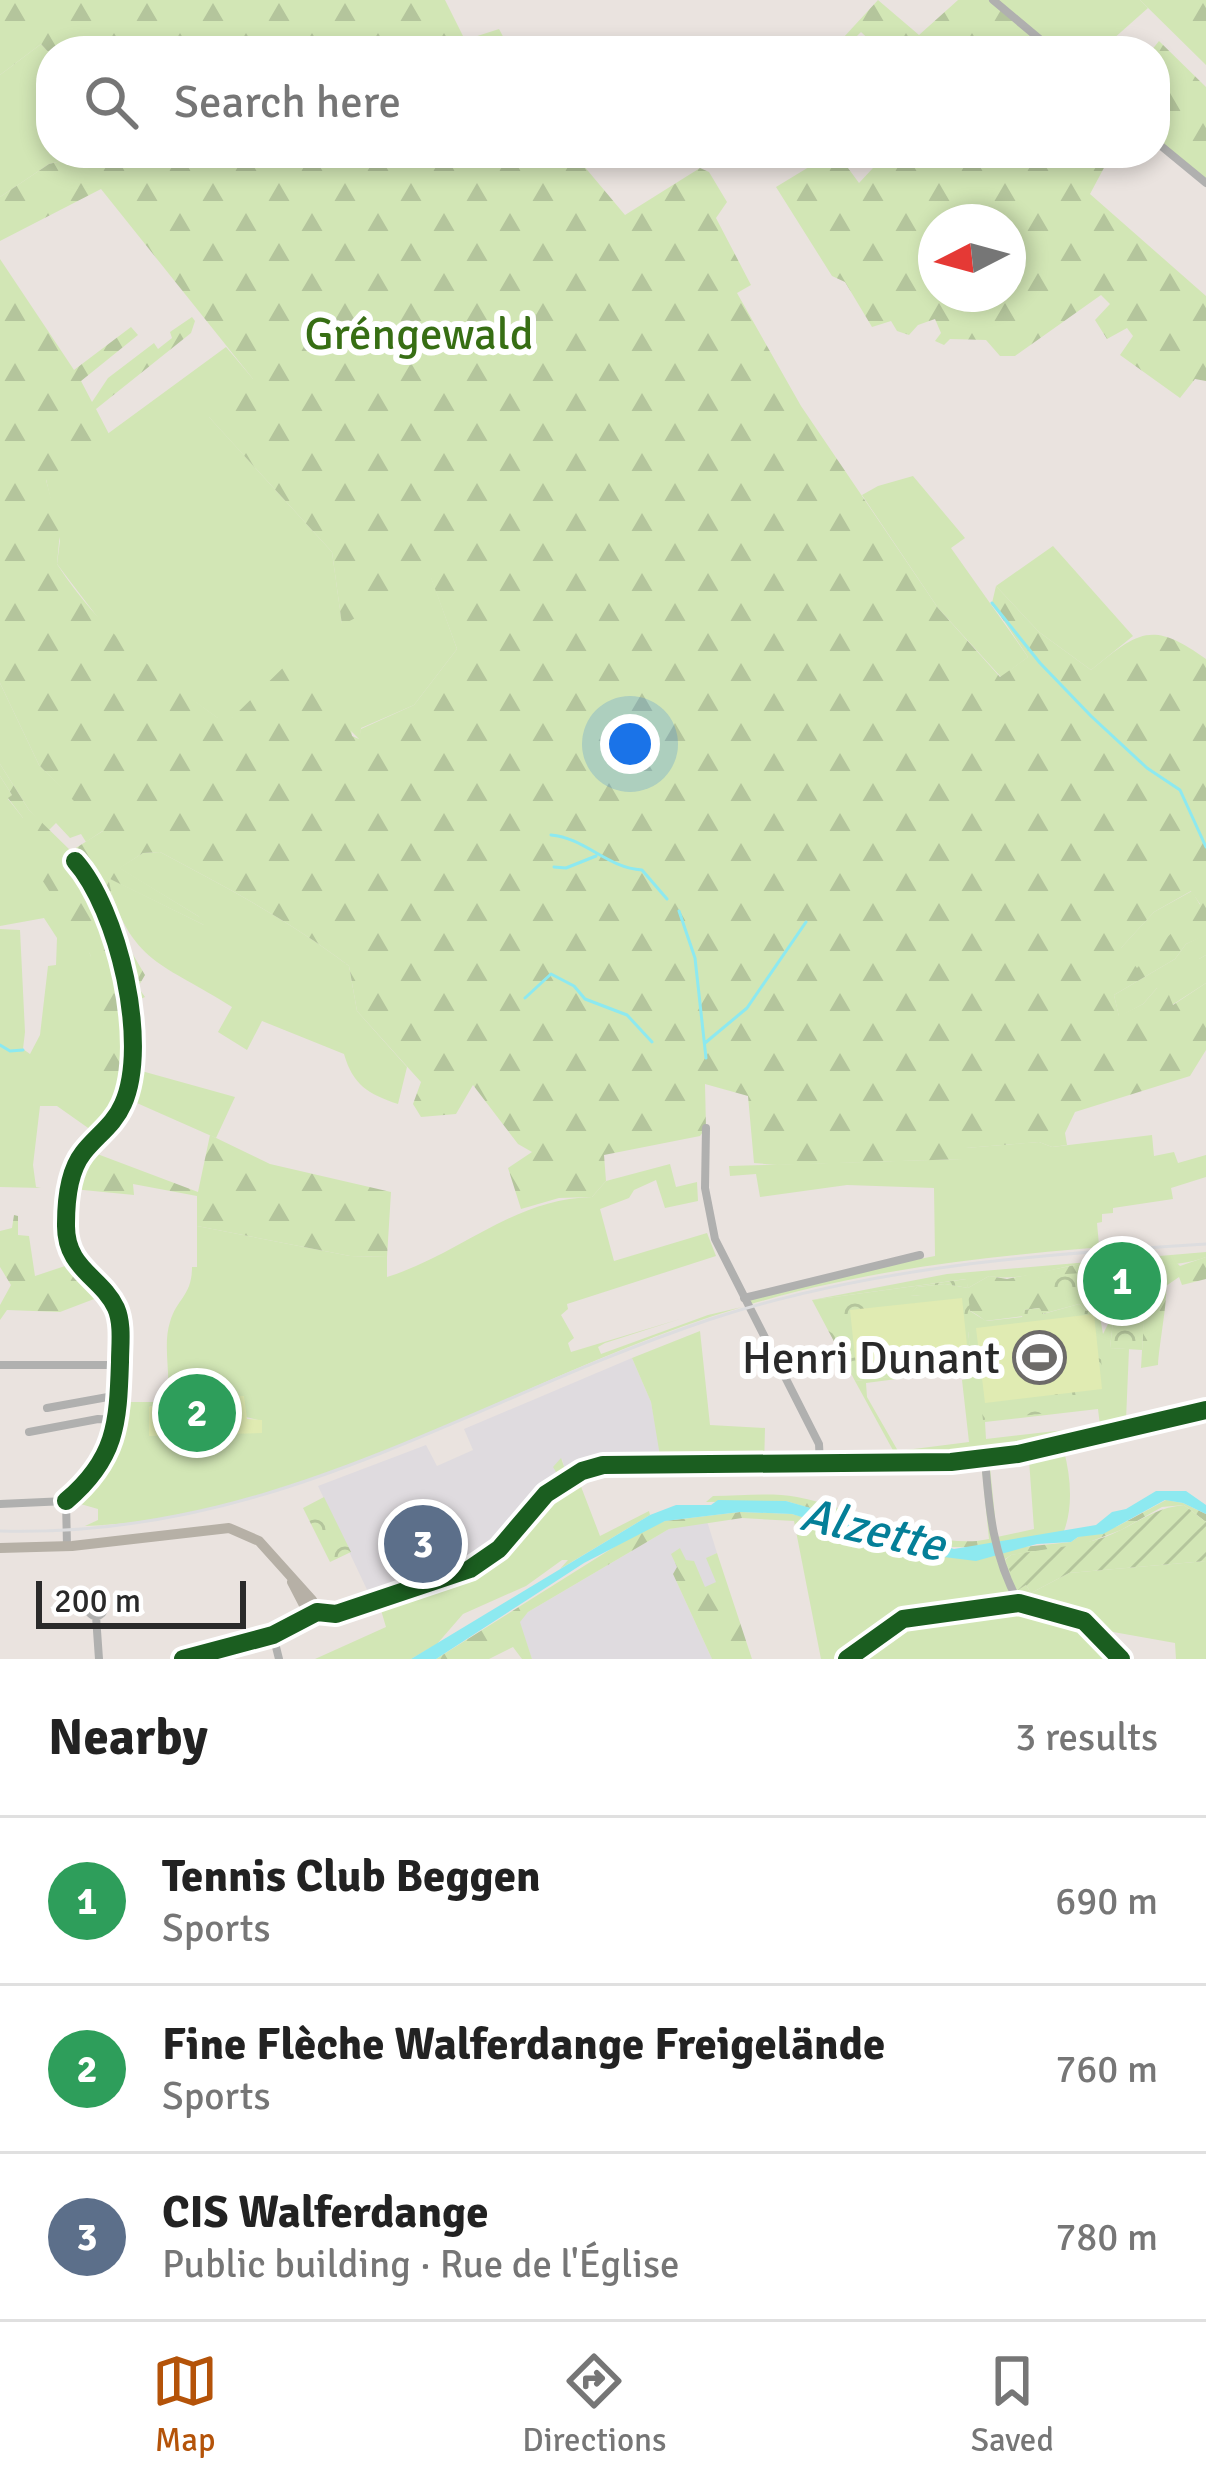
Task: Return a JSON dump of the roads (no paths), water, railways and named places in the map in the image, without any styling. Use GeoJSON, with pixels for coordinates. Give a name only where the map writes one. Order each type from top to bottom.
{"type":"FeatureCollection","features":[{"type":"Feature","properties":{"kind":"main road"},"geometry":{"type":"LineString","coordinates":[[0,1547],[67,1546],[229,1528],[259,1541],[312,1600],[317,1612],[336,1614],[470,1569],[500,1549],[546,1493],[582,1471],[623,1462],[913,1465],[985,1459],[1206,1410]]}},
{"type":"Feature","properties":{"kind":"street"},"geometry":{"type":"LineString","coordinates":[[993,0],[1036,36]]}},
{"type":"Feature","properties":{"kind":"street"},"geometry":{"type":"LineString","coordinates":[[1170,153],[1206,182]]}},
{"type":"Feature","properties":{"kind":"street"},"geometry":{"type":"LineString","coordinates":[[0,1504],[66,1501],[84,1486],[106,1455],[118,1420],[118,1312],[79,1266],[66,1224],[77,1162],[121,1109],[132,1069],[125,981],[111,922],[98,890],[75,861]]}},
{"type":"Feature","properties":{"kind":"street"},"geometry":{"type":"LineString","coordinates":[[706,1128],[704,1188],[709,1221],[722,1256],[819,1444],[820,1464]]}},
{"type":"Feature","properties":{"kind":"street"},"geometry":{"type":"LineString","coordinates":[[743,1298],[920,1255]]}},
{"type":"Feature","properties":{"kind":"street"},"geometry":{"type":"LineString","coordinates":[[0,1365],[119,1365]]}},
{"type":"Feature","properties":{"kind":"street"},"geometry":{"type":"LineString","coordinates":[[47,1408],[119,1395]]}},
{"type":"Feature","properties":{"kind":"street"},"geometry":{"type":"LineString","coordinates":[[29,1432],[98,1419],[118,1420]]}},
{"type":"Feature","properties":{"kind":"street"},"geometry":{"type":"LineString","coordinates":[[985,1459],[990,1529],[1002,1570],[1019,1603],[1084,1622],[1121,1659]]}},
{"type":"Feature","properties":{"kind":"street"},"geometry":{"type":"LineString","coordinates":[[66,1501],[67,1546]]}},
{"type":"Feature","properties":{"kind":"street"},"geometry":{"type":"LineString","coordinates":[[183,1659],[273,1634],[317,1612]]}},
{"type":"Feature","properties":{"kind":"street"},"geometry":{"type":"LineString","coordinates":[[96,1616],[99,1659]]}},
{"type":"Feature","properties":{"kind":"street"},"geometry":{"type":"LineString","coordinates":[[273,1634],[279,1659]]}},
{"type":"Feature","properties":{"kind":"water","name":"Alzette"},"geometry":{"type":"Polygon","coordinates":[[[1156,1491],[1186,1491],[1206,1505],[1206,1514],[1165,1500],[1103,1534],[1037,1544],[976,1561],[936,1556],[885,1537],[856,1534],[792,1514],[740,1512],[665,1521],[584,1563],[436,1659],[411,1659],[650,1515],[676,1505],[786,1501],[954,1549],[1096,1525],[1156,1491]]]}},
{"type":"Feature","properties":{"kind":"waterway"},"geometry":{"type":"LineString","coordinates":[[992,603],[1091,716],[1147,768],[1180,790],[1206,847]]}},
{"type":"Feature","properties":{"kind":"waterway"},"geometry":{"type":"LineString","coordinates":[[551,835],[642,870],[667,899]]}},
{"type":"Feature","properties":{"kind":"waterway"},"geometry":{"type":"LineString","coordinates":[[554,867],[566,868],[596,856]]}},
{"type":"Feature","properties":{"kind":"waterway"},"geometry":{"type":"LineString","coordinates":[[679,911],[695,958],[706,1058]]}},
{"type":"Feature","properties":{"kind":"waterway"},"geometry":{"type":"LineString","coordinates":[[705,1043],[747,1008],[806,922]]}},
{"type":"Feature","properties":{"kind":"waterway"},"geometry":{"type":"LineString","coordinates":[[525,998],[551,974],[574,986],[585,999],[627,1015],[652,1042]]}},
{"type":"Feature","properties":{"kind":"waterway"},"geometry":{"type":"LineString","coordinates":[[0,1045],[10,1051],[23,1050]]}},
{"type":"Feature","properties":{"kind":"railway"},"geometry":{"type":"LineString","coordinates":[[0,1531],[99,1528],[192,1513],[280,1489],[366,1459],[621,1352],[771,1301],[956,1266],[1206,1244]]}},
{"type":"Feature","properties":{"kind":"place","name":"Tennis Club Beggen"},"geometry":{"type":"Point","coordinates":[1122,1281]}},
{"type":"Feature","properties":{"kind":"place","name":"Henri Dunant"},"geometry":{"type":"Point","coordinates":[1039,1358]}},
{"type":"Feature","properties":{"kind":"place","name":"Fine Flèche Walferdange Freigelände"},"geometry":{"type":"Point","coordinates":[197,1413]}},
{"type":"Feature","properties":{"kind":"place","name":"CIS Walferdange"},"geometry":{"type":"Point","coordinates":[423,1544]}},
{"type":"Feature","properties":{"kind":"park label","name":"Gréngewald"},"geometry":{"type":"Point","coordinates":[419,334]}}]}
